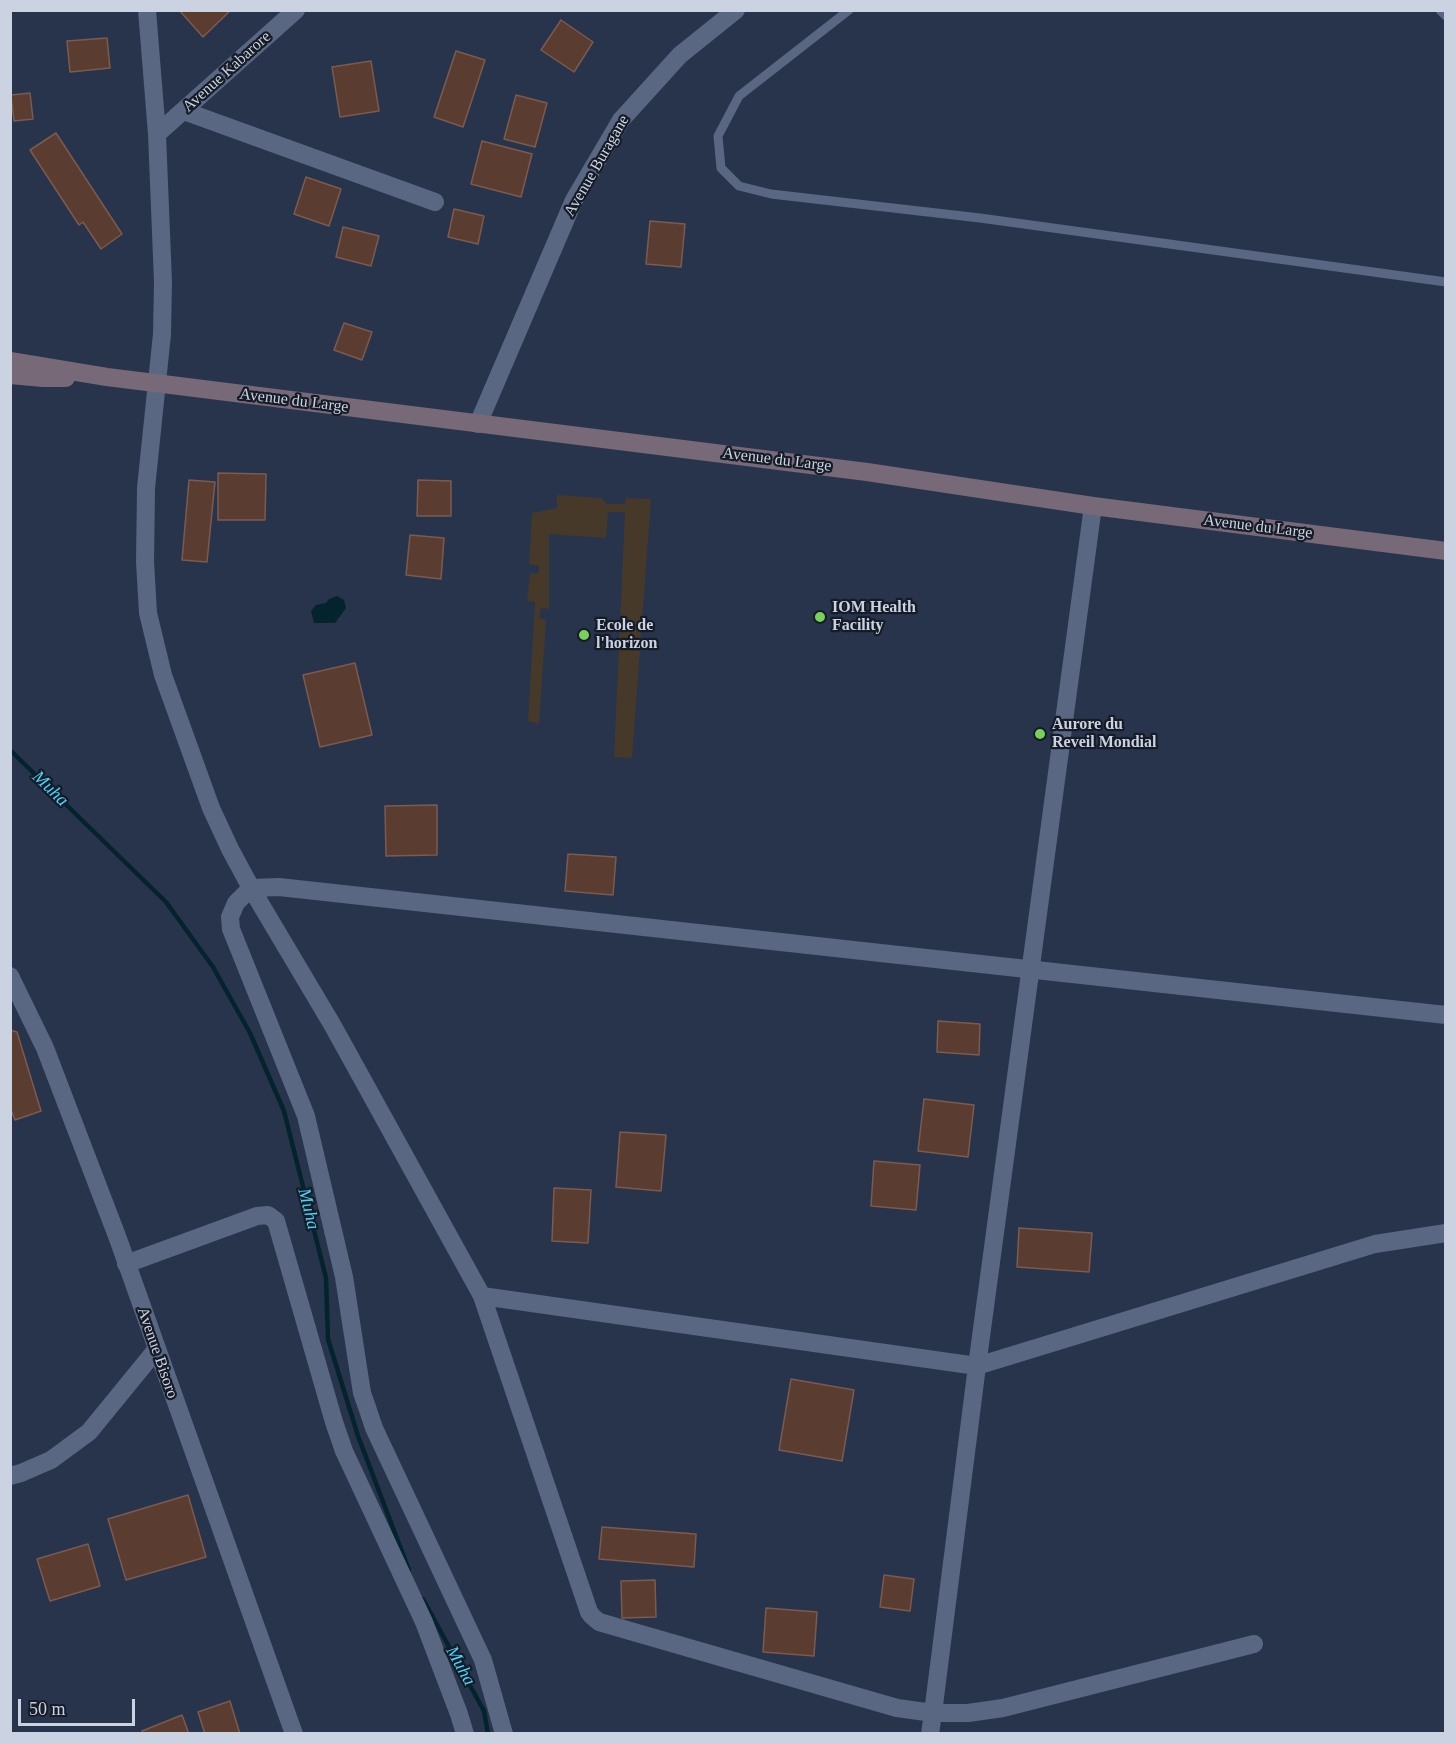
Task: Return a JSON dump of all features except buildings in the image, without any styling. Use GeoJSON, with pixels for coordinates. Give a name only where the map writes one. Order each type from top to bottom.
{"type":"FeatureCollection","features":[{"type":"Feature","properties":{"kind":"main road","name":"Avenue du Large"},"geometry":{"type":"LineString","coordinates":[[10,361],[107,378],[867,472],[1093,506],[1446,551]]}},
{"type":"Feature","properties":{"kind":"main road","name":"Avenue du Large"},"geometry":{"type":"LineString","coordinates":[[10,375],[43,378],[107,378]]}},
{"type":"Feature","properties":{"kind":"street"},"geometry":{"type":"LineString","coordinates":[[147,10],[157,134],[163,282],[158,383],[146,488],[145,562],[148,613],[163,675],[211,808],[230,849],[333,1026],[482,1296],[589,1612],[595,1619],[897,1708],[933,1713],[968,1713],[1002,1708],[1254,1644]]}},
{"type":"Feature","properties":{"kind":"street","name":"Avenue Kabarore"},"geometry":{"type":"LineString","coordinates":[[157,134],[296,10]]}},
{"type":"Feature","properties":{"kind":"street","name":"Avenue Buragane"},"geometry":{"type":"LineString","coordinates":[[478,424],[574,200],[621,120],[680,55],[736,10]]}},
{"type":"Feature","properties":{"kind":"street"},"geometry":{"type":"LineString","coordinates":[[184,111],[435,202]]}},
{"type":"Feature","properties":{"kind":"street"},"geometry":{"type":"LineString","coordinates":[[930,1734],[977,1366],[1093,506]]}},
{"type":"Feature","properties":{"kind":"street"},"geometry":{"type":"LineString","coordinates":[[504,1734],[483,1660],[366,1407],[344,1277],[306,1116],[231,929],[230,917],[236,903],[251,888],[291,888],[1030,970],[1256,992],[1446,1015]]}},
{"type":"Feature","properties":{"kind":"street","name":"Avenue Bisoro"},"geometry":{"type":"LineString","coordinates":[[10,976],[15,996],[45,1048],[126,1264],[294,1734]]}},
{"type":"Feature","properties":{"kind":"street"},"geometry":{"type":"LineString","coordinates":[[126,1264],[257,1216],[268,1215],[276,1221],[344,1451],[424,1622],[465,1734]]}},
{"type":"Feature","properties":{"kind":"street"},"geometry":{"type":"LineString","coordinates":[[482,1296],[977,1366],[1375,1244],[1446,1233]]}},
{"type":"Feature","properties":{"kind":"street"},"geometry":{"type":"LineString","coordinates":[[10,1476],[51,1460],[89,1432],[156,1350]]}},
{"type":"Feature","properties":{"kind":"lane"},"geometry":{"type":"LineString","coordinates":[[849,10],[739,96],[718,135],[721,168],[739,186],[771,194],[980,218],[1446,282]]}},
{"type":"Feature","properties":{"kind":"lane"},"geometry":{"type":"LineString","coordinates":[[1440,10],[1446,16]]}},
{"type":"Feature","properties":{"kind":"shaded area"},"geometry":{"type":"Polygon","coordinates":[[[557,495],[601,498],[607,504],[625,504],[626,498],[651,499],[632,758],[614,757],[625,512],[608,512],[606,538],[549,534],[549,609],[541,608],[539,618],[546,620],[539,724],[528,721],[535,602],[527,601],[530,574],[539,573],[539,566],[529,564],[532,513],[557,508],[557,495]]]}},
{"type":"Feature","properties":{"kind":"water"},"geometry":{"type":"Polygon","coordinates":[[[337,596],[344,600],[346,608],[335,623],[314,623],[311,611],[316,605],[326,603],[337,596]]]}},
{"type":"Feature","properties":{"kind":"waterway","name":"Muha"},"geometry":{"type":"LineString","coordinates":[[10,750],[166,902],[213,967],[250,1033],[284,1111],[326,1278],[328,1339],[358,1436],[409,1570]]}},
{"type":"Feature","properties":{"kind":"waterway","name":"Muha"},"geometry":{"type":"LineString","coordinates":[[423,1599],[484,1711],[488,1734]]}},
{"type":"Feature","properties":{"kind":"place","name":"IOM Health Facility"},"geometry":{"type":"Point","coordinates":[820,617]}},
{"type":"Feature","properties":{"kind":"place","name":"Ecole de l'horizon"},"geometry":{"type":"Point","coordinates":[584,635]}},
{"type":"Feature","properties":{"kind":"place","name":"Aurore du Reveil Mondial"},"geometry":{"type":"Point","coordinates":[1040,734]}}]}
